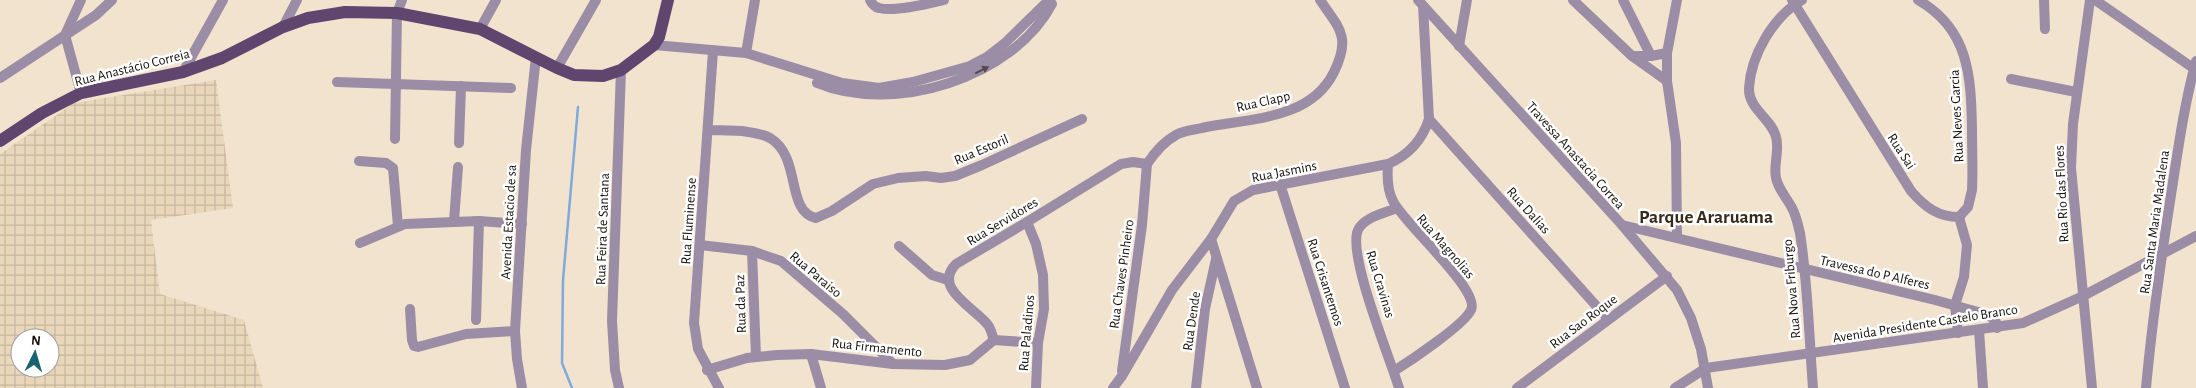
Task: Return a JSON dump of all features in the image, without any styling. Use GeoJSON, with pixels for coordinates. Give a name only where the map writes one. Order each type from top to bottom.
{"type":"FeatureCollection","features":[{"type":"Feature","properties":{"kind":"main road","name":"Rua Anastácio Correia"},"geometry":{"type":"LineString","coordinates":[[0,141],[42,113],[81,93],[183,72],[222,58],[283,27],[308,18],[345,12],[397,13],[438,19],[480,29],[574,75],[603,76],[621,70],[643,56],[654,45],[661,28],[668,0]]}},
{"type":"Feature","properties":{"kind":"street"},"geometry":{"type":"LineString","coordinates":[[81,0],[65,35],[81,93]]}},
{"type":"Feature","properties":{"kind":"street"},"geometry":{"type":"LineString","coordinates":[[0,78],[96,15],[112,0]]}},
{"type":"Feature","properties":{"kind":"street"},"geometry":{"type":"LineString","coordinates":[[183,72],[223,0]]}},
{"type":"Feature","properties":{"kind":"street"},"geometry":{"type":"LineString","coordinates":[[283,27],[297,0]]}},
{"type":"Feature","properties":{"kind":"street"},"geometry":{"type":"LineString","coordinates":[[395,140],[397,13],[402,0]]}},
{"type":"Feature","properties":{"kind":"street"},"geometry":{"type":"LineString","coordinates":[[480,29],[496,0]]}},
{"type":"Feature","properties":{"kind":"street"},"geometry":{"type":"LineString","coordinates":[[557,68],[596,0]]}},
{"type":"Feature","properties":{"kind":"street"},"geometry":{"type":"LineString","coordinates":[[746,53],[755,0]]}},
{"type":"Feature","properties":{"kind":"street"},"geometry":{"type":"LineString","coordinates":[[870,0],[876,7],[880,8],[904,7],[944,0]]}},
{"type":"Feature","properties":{"kind":"street"},"geometry":{"type":"LineString","coordinates":[[654,45],[746,53],[842,84],[870,88],[913,82],[970,66],[987,57],[1016,34],[1049,0]]}},
{"type":"Feature","properties":{"kind":"street"},"geometry":{"type":"LineString","coordinates":[[786,65],[821,84],[865,95],[893,94],[942,84],[975,74],[999,60],[1025,39],[1054,0]]}},
{"type":"Feature","properties":{"kind":"street","name":"Rua Clapp"},"geometry":{"type":"LineString","coordinates":[[1147,164],[1162,144],[1182,132],[1292,110],[1317,96],[1328,84],[1343,49],[1340,31],[1320,0]]}},
{"type":"Feature","properties":{"kind":"street"},"geometry":{"type":"LineString","coordinates":[[1459,46],[1467,0]]}},
{"type":"Feature","properties":{"kind":"street"},"geometry":{"type":"LineString","coordinates":[[1573,0],[1632,56],[1668,81]]}},
{"type":"Feature","properties":{"kind":"street"},"geometry":{"type":"LineString","coordinates":[[1623,0],[1651,56]]}},
{"type":"Feature","properties":{"kind":"street"},"geometry":{"type":"LineString","coordinates":[[1677,0],[1667,53],[1668,81],[1676,143],[1677,237]]}},
{"type":"Feature","properties":{"kind":"street","name":"Rua Neves Garcia"},"geometry":{"type":"LineString","coordinates":[[1918,0],[1941,16],[1956,35],[1970,76],[1972,98],[1972,190],[1968,207],[1959,217]]}},
{"type":"Feature","properties":{"kind":"street"},"geometry":{"type":"LineString","coordinates":[[2044,0],[2045,29]]}},
{"type":"Feature","properties":{"kind":"street","name":"Rua Rio das Flores"},"geometry":{"type":"LineString","coordinates":[[2090,0],[2076,92],[2071,168],[2092,383]]}},
{"type":"Feature","properties":{"kind":"street"},"geometry":{"type":"LineString","coordinates":[[2095,0],[2195,67]]}},
{"type":"Feature","properties":{"kind":"street","name":"Rua Sai"},"geometry":{"type":"LineString","coordinates":[[1796,1],[1911,191],[1926,208],[1948,217],[1959,217]]}},
{"type":"Feature","properties":{"kind":"street","name":"Rua Nova Friburgo"},"geometry":{"type":"LineString","coordinates":[[1796,1],[1773,26],[1759,50],[1750,77],[1749,91],[1751,100],[1774,131],[1776,137],[1776,178],[1792,207],[1796,220],[1804,270],[1813,388]]}},
{"type":"Feature","properties":{"kind":"street"},"geometry":{"type":"LineString","coordinates":[[1420,3],[1429,119]]}},
{"type":"Feature","properties":{"kind":"street","name":"Travessa Anastacia Correa"},"geometry":{"type":"LineString","coordinates":[[1420,3],[1667,276],[1684,302],[1706,368],[1708,388]]}},
{"type":"Feature","properties":{"kind":"street","name":"Rua Fluminense"},"geometry":{"type":"LineString","coordinates":[[713,51],[695,332],[698,349],[719,388]]}},
{"type":"Feature","properties":{"kind":"street"},"geometry":{"type":"LineString","coordinates":[[1632,56],[1651,56],[1667,53]]}},
{"type":"Feature","properties":{"kind":"street","name":"Avenida Estacio de sa"},"geometry":{"type":"LineString","coordinates":[[522,388],[517,359],[516,331],[526,140],[536,57]]}},
{"type":"Feature","properties":{"kind":"street","name":"Rua Santa Maria Madalena"},"geometry":{"type":"LineString","coordinates":[[2146,388],[2162,254],[2184,112],[2195,67]]}},
{"type":"Feature","properties":{"kind":"street","name":"Rua Feira de Santana"},"geometry":{"type":"LineString","coordinates":[[620,388],[615,370],[612,320],[621,70]]}},
{"type":"Feature","properties":{"kind":"street"},"geometry":{"type":"LineString","coordinates":[[2012,79],[2076,92]]}},
{"type":"Feature","properties":{"kind":"street"},"geometry":{"type":"LineString","coordinates":[[337,82],[511,88]]}},
{"type":"Feature","properties":{"kind":"street"},"geometry":{"type":"LineString","coordinates":[[459,143],[461,86]]}},
{"type":"Feature","properties":{"kind":"street","name":"Rua Estoril"},"geometry":{"type":"LineString","coordinates":[[708,130],[754,133],[763,135],[774,142],[784,153],[790,166],[800,206],[805,213],[816,218],[832,211],[873,184],[898,178],[926,176],[941,178],[955,176],[1082,119]]}},
{"type":"Feature","properties":{"kind":"street","name":"Rua Jasmins"},"geometry":{"type":"LineString","coordinates":[[1113,388],[1122,376],[1172,290],[1212,239],[1230,208],[1240,197],[1253,190],[1388,164],[1401,158],[1412,149],[1426,128],[1429,119]]}},
{"type":"Feature","properties":{"kind":"street","name":"Rua Dalias"},"geometry":{"type":"LineString","coordinates":[[1429,119],[1608,320]]}},
{"type":"Feature","properties":{"kind":"street"},"geometry":{"type":"LineString","coordinates":[[359,162],[386,163],[393,168],[398,226]]}},
{"type":"Feature","properties":{"kind":"street","name":"Rua Servidores"},"geometry":{"type":"LineString","coordinates":[[948,280],[950,270],[956,264],[1121,164],[1133,162],[1147,164]]}},
{"type":"Feature","properties":{"kind":"street","name":"Rua Chaves Pinheiro"},"geometry":{"type":"LineString","coordinates":[[1121,388],[1142,225],[1147,164]]}},
{"type":"Feature","properties":{"kind":"street","name":"Rua Magnolias"},"geometry":{"type":"LineString","coordinates":[[1388,164],[1390,196],[1397,208],[1459,280],[1472,301],[1471,310],[1462,321],[1416,358],[1394,371]]}},
{"type":"Feature","properties":{"kind":"street"},"geometry":{"type":"LineString","coordinates":[[454,221],[458,167]]}},
{"type":"Feature","properties":{"kind":"street","name":"Rua Crisantemos"},"geometry":{"type":"LineString","coordinates":[[1280,184],[1345,388]]}},
{"type":"Feature","properties":{"kind":"street","name":"Rua Cravinas"},"geometry":{"type":"LineString","coordinates":[[1397,208],[1363,223],[1356,238],[1358,260],[1399,388]]}},
{"type":"Feature","properties":{"kind":"street"},"geometry":{"type":"LineString","coordinates":[[1958,333],[1955,305],[1960,293],[1967,260],[1967,245],[1959,217]]}},
{"type":"Feature","properties":{"kind":"street"},"geometry":{"type":"LineString","coordinates":[[360,244],[398,226],[454,221],[522,224]]}},
{"type":"Feature","properties":{"kind":"street"},"geometry":{"type":"LineString","coordinates":[[476,320],[479,221]]}},
{"type":"Feature","properties":{"kind":"street","name":"Rua Paladinos"},"geometry":{"type":"LineString","coordinates":[[1027,222],[1036,244],[1043,275],[1044,308],[1038,343],[1036,388]]}},
{"type":"Feature","properties":{"kind":"street","name":"Travessa do P Alferes"},"geometry":{"type":"LineString","coordinates":[[1622,225],[1955,305],[1989,315],[1996,322],[1997,328]]}},
{"type":"Feature","properties":{"kind":"street","name":"Avenida Presidente Castelo Branco"},"geometry":{"type":"LineString","coordinates":[[1675,388],[1706,368],[1997,328],[2027,322],[2083,296],[2196,236]]}},
{"type":"Feature","properties":{"kind":"street"},"geometry":{"type":"LineString","coordinates":[[1212,239],[1216,258],[1257,388]]}},
{"type":"Feature","properties":{"kind":"street","name":"Rua Paraiso"},"geometry":{"type":"LineString","coordinates":[[700,245],[752,251],[774,258],[796,273],[865,335],[893,364]]}},
{"type":"Feature","properties":{"kind":"street"},"geometry":{"type":"LineString","coordinates":[[899,246],[932,275],[948,280],[951,289],[988,325],[994,340],[1038,343]]}},
{"type":"Feature","properties":{"kind":"street","name":"Rua da Paz"},"geometry":{"type":"LineString","coordinates":[[752,251],[756,357]]}},
{"type":"Feature","properties":{"kind":"street","name":"Rua Dende"},"geometry":{"type":"LineString","coordinates":[[1196,388],[1205,309],[1216,258]]}},
{"type":"Feature","properties":{"kind":"street","name":"Rua Sao Roque"},"geometry":{"type":"LineString","coordinates":[[1517,388],[1667,276]]}},
{"type":"Feature","properties":{"kind":"street"},"geometry":{"type":"LineString","coordinates":[[410,309],[412,340],[414,346],[418,347],[466,334],[516,331]]}},
{"type":"Feature","properties":{"kind":"street"},"geometry":{"type":"LineString","coordinates":[[1978,330],[1983,388]]}},
{"type":"Feature","properties":{"kind":"street","name":"Rua Firmamento"},"geometry":{"type":"LineString","coordinates":[[708,370],[756,357],[811,354],[893,364],[945,365],[965,362],[980,353],[994,340]]}},
{"type":"Feature","properties":{"kind":"street"},"geometry":{"type":"LineString","coordinates":[[811,354],[821,388]]}},
{"type":"Feature","properties":{"kind":"street"},"geometry":{"type":"LineString","coordinates":[[2084,388],[2092,383]]}},
{"type":"Feature","properties":{"kind":"shaded area"},"geometry":{"type":"Polygon","coordinates":[[[216,80],[233,208],[151,220],[160,294],[244,320],[263,388],[0,388],[0,154],[74,103],[216,80]]]}},
{"type":"Feature","properties":{"kind":"waterway"},"geometry":{"type":"LineString","coordinates":[[572,388],[562,363],[563,280],[578,107]]}},
{"type":"Feature","properties":{"kind":"district","name":"Parque Araruama"},"geometry":{"type":"Point","coordinates":[1706,216]}}]}
